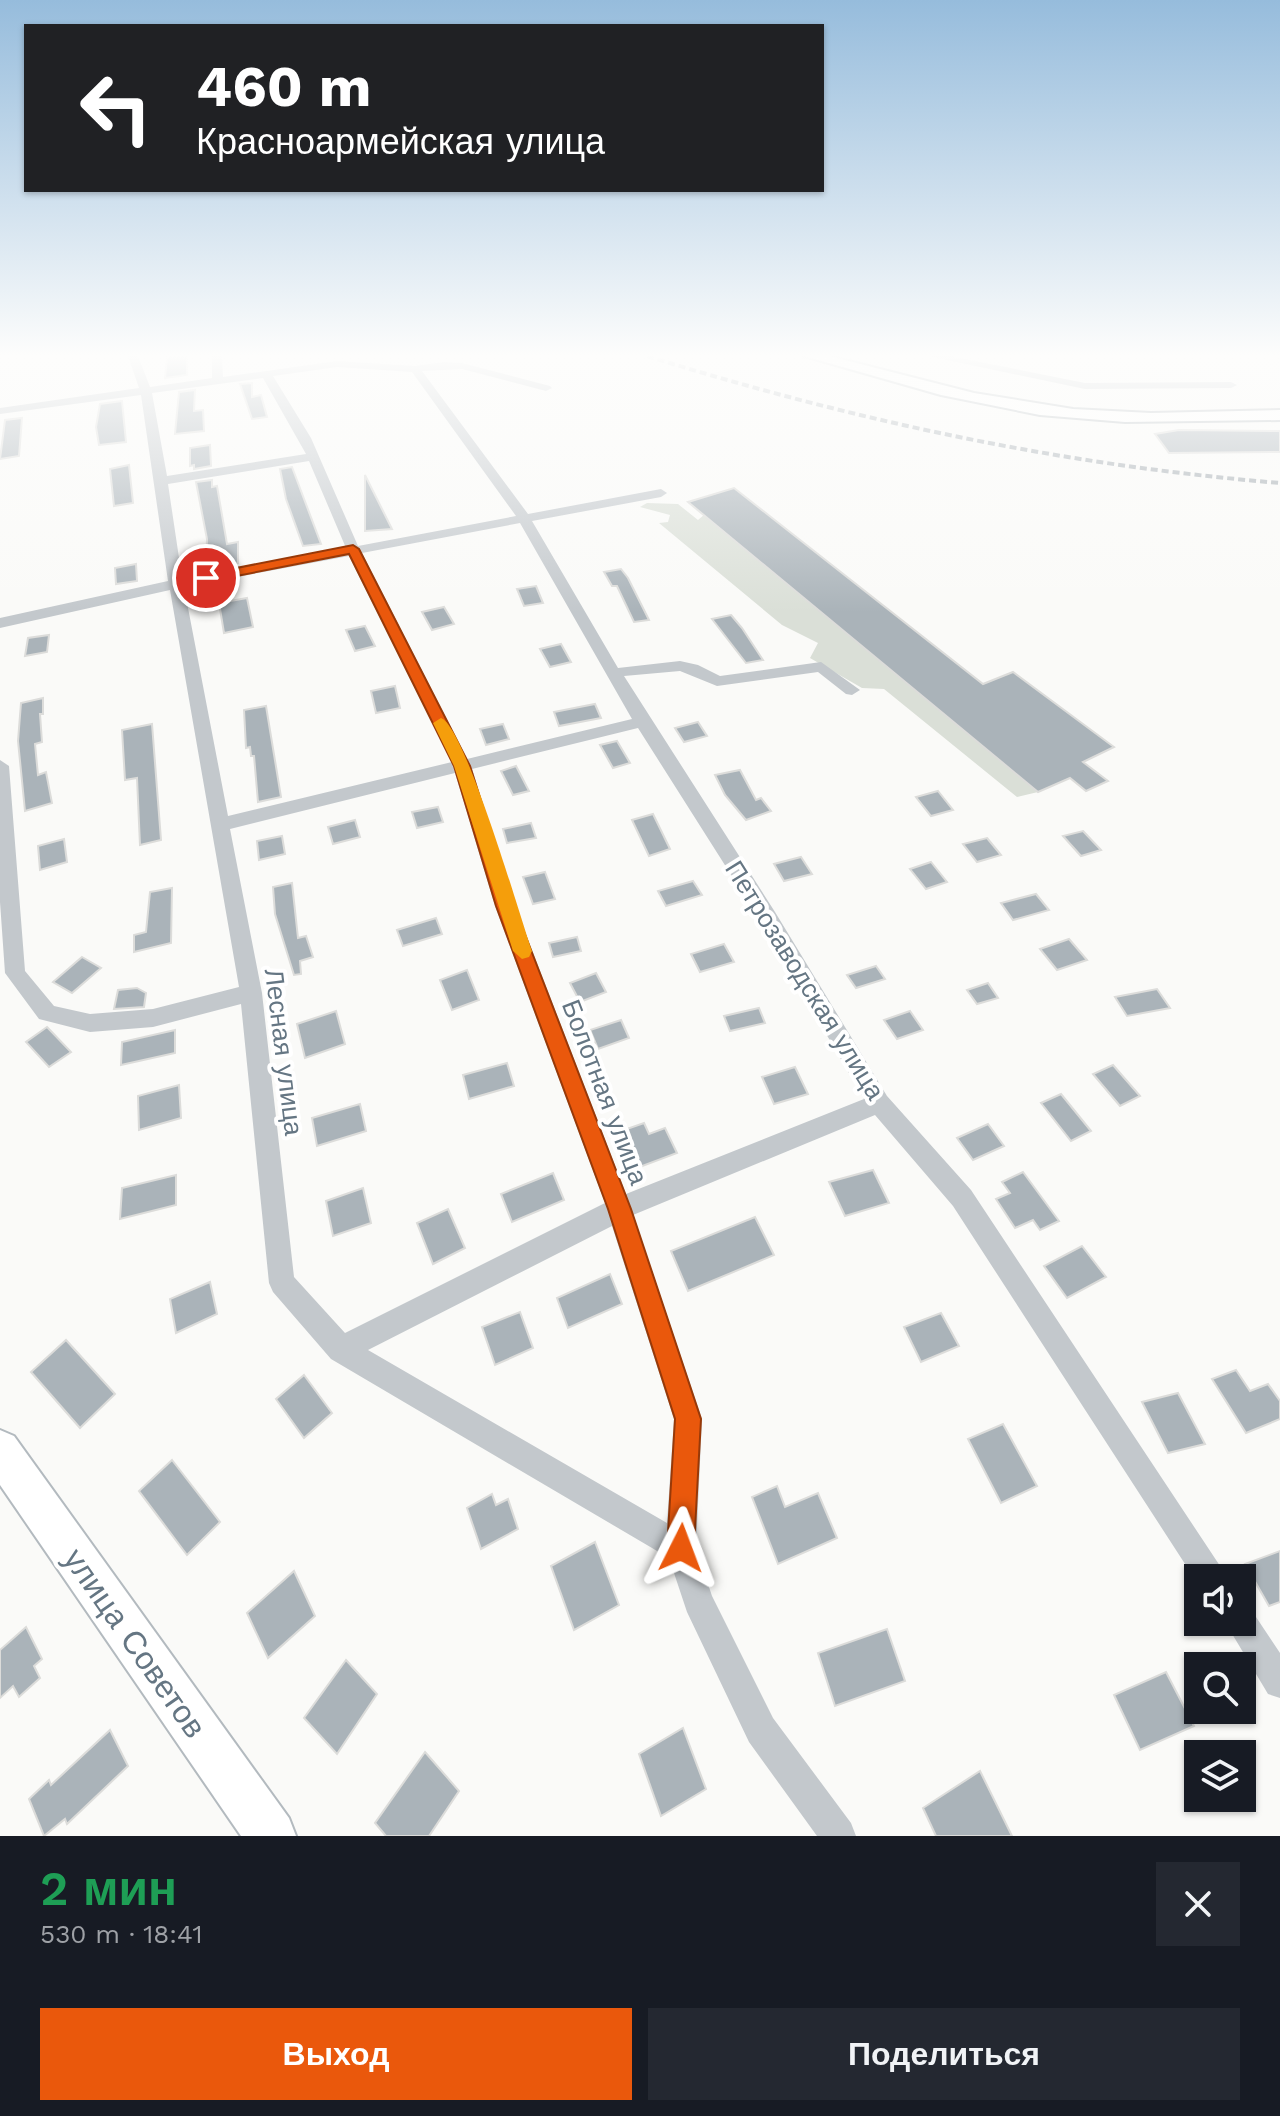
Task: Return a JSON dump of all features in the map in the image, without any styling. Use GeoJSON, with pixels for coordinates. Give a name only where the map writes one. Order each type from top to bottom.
{"type":"FeatureCollection","features":[{"type":"Feature","properties":{"kind":"main road","name":"улица Советов"},"geometry":{"type":"LineString","coordinates":[[1,1455],[271,1836]]}},
{"type":"Feature","properties":{"kind":"street","name":"Лесная улица"},"geometry":{"type":"LineString","coordinates":[[155,442],[176,584],[251,993],[282,1283],[341,1349],[681,1548]]}},
{"type":"Feature","properties":{"kind":"street","name":"Болотная улица"},"geometry":{"type":"LineString","coordinates":[[306,442],[353,549],[462,766],[505,906],[619,1209],[688,1419],[681,1548],[698,1601],[761,1730],[838,1836]]}},
{"type":"Feature","properties":{"kind":"street","name":"Петрозаводская улица"},"geometry":{"type":"LineString","coordinates":[[468,442],[523,517],[642,722],[768,917],[879,1103],[962,1198],[1203,1564]]}},
{"type":"Feature","properties":{"kind":"street"},"geometry":{"type":"LineString","coordinates":[[161,481],[312,457]]}},
{"type":"Feature","properties":{"kind":"street"},"geometry":{"type":"LineString","coordinates":[[0,623],[353,549],[661,493]]}},
{"type":"Feature","properties":{"kind":"street"},"geometry":{"type":"LineString","coordinates":[[615,673],[677,664],[702,669],[717,681],[821,667],[852,690]]}},
{"type":"Feature","properties":{"kind":"street"},"geometry":{"type":"LineString","coordinates":[[219,825],[642,722]]}},
{"type":"Feature","properties":{"kind":"street"},"geometry":{"type":"LineString","coordinates":[[0,766],[15,973],[47,1013],[90,1023],[153,1018],[251,993]]}},
{"type":"Feature","properties":{"kind":"street"},"geometry":{"type":"LineString","coordinates":[[341,1349],[619,1209],[879,1103]]}},
{"type":"Feature","properties":{"kind":"street"},"geometry":{"type":"LineString","coordinates":[[1250,1636],[1280,1682]]}},
{"type":"Feature","properties":{"kind":"shaded area"},"geometry":{"type":"Polygon","coordinates":[[[647,503],[678,504],[698,520],[705,514],[1038,792],[1017,797],[884,689],[862,688],[810,658],[818,643],[782,625],[659,523],[668,522],[670,515],[640,507],[647,503]]]}},
{"type":"Feature","properties":{"kind":"building"},"geometry":{"type":"Polygon","coordinates":[[[2,442],[20,442],[19,456],[0,459],[2,442]]]}},
{"type":"Feature","properties":{"kind":"building"},"geometry":{"type":"Polygon","coordinates":[[[98,442],[126,442],[126,442],[99,445],[98,442]]]}},
{"type":"Feature","properties":{"kind":"building"},"geometry":{"type":"Polygon","coordinates":[[[1161,442],[1280,442],[1280,452],[1169,453],[1161,442]]]}},
{"type":"Feature","properties":{"kind":"building"},"geometry":{"type":"Polygon","coordinates":[[[210,445],[211,466],[194,469],[194,465],[190,466],[190,448],[210,445]]]}},
{"type":"Feature","properties":{"kind":"building"},"geometry":{"type":"Polygon","coordinates":[[[129,465],[133,503],[114,506],[110,469],[129,465]]]}},
{"type":"Feature","properties":{"kind":"building"},"geometry":{"type":"Polygon","coordinates":[[[292,467],[321,544],[303,546],[286,499],[280,469],[292,467]]]}},
{"type":"Feature","properties":{"kind":"building"},"geometry":{"type":"Polygon","coordinates":[[[365,475],[392,529],[365,531],[365,475]]]}},
{"type":"Feature","properties":{"kind":"building"},"geometry":{"type":"Polygon","coordinates":[[[212,480],[212,487],[217,486],[227,544],[238,542],[238,563],[206,567],[207,539],[196,482],[212,480]]]}},
{"type":"Feature","properties":{"kind":"building"},"geometry":{"type":"Polygon","coordinates":[[[734,488],[983,684],[1013,672],[1114,747],[1083,762],[1108,781],[1086,791],[1070,778],[1038,792],[688,502],[734,488]]]}},
{"type":"Feature","properties":{"kind":"building"},"geometry":{"type":"Polygon","coordinates":[[[136,564],[137,581],[116,584],[115,568],[136,564]]]}},
{"type":"Feature","properties":{"kind":"building"},"geometry":{"type":"Polygon","coordinates":[[[621,569],[649,620],[634,622],[617,586],[612,586],[604,572],[621,569]]]}},
{"type":"Feature","properties":{"kind":"building"},"geometry":{"type":"Polygon","coordinates":[[[536,586],[543,603],[524,606],[517,589],[536,586]]]}},
{"type":"Feature","properties":{"kind":"building"},"geometry":{"type":"Polygon","coordinates":[[[247,598],[253,627],[224,633],[219,603],[247,598]]]}},
{"type":"Feature","properties":{"kind":"building"},"geometry":{"type":"Polygon","coordinates":[[[444,607],[454,624],[432,630],[422,612],[444,607]]]}},
{"type":"Feature","properties":{"kind":"building"},"geometry":{"type":"Polygon","coordinates":[[[731,615],[763,660],[746,663],[712,619],[731,615]]]}},
{"type":"Feature","properties":{"kind":"building"},"geometry":{"type":"Polygon","coordinates":[[[365,626],[375,646],[355,651],[346,630],[365,626]]]}},
{"type":"Feature","properties":{"kind":"building"},"geometry":{"type":"Polygon","coordinates":[[[49,635],[47,652],[25,656],[28,638],[49,635]]]}},
{"type":"Feature","properties":{"kind":"building"},"geometry":{"type":"Polygon","coordinates":[[[561,644],[571,662],[550,667],[540,649],[561,644]]]}},
{"type":"Feature","properties":{"kind":"building"},"geometry":{"type":"Polygon","coordinates":[[[395,686],[400,708],[376,713],[371,691],[395,686]]]}},
{"type":"Feature","properties":{"kind":"building"},"geometry":{"type":"Polygon","coordinates":[[[43,698],[43,714],[40,714],[42,742],[35,744],[38,775],[46,772],[52,803],[25,811],[18,741],[21,703],[43,698]]]}},
{"type":"Feature","properties":{"kind":"building"},"geometry":{"type":"Polygon","coordinates":[[[595,704],[601,718],[559,726],[554,712],[595,704]]]}},
{"type":"Feature","properties":{"kind":"building"},"geometry":{"type":"Polygon","coordinates":[[[266,706],[281,797],[258,802],[254,756],[251,756],[250,747],[246,748],[244,710],[266,706]]]}},
{"type":"Feature","properties":{"kind":"building"},"geometry":{"type":"Polygon","coordinates":[[[698,722],[707,736],[684,742],[675,728],[698,722]]]}},
{"type":"Feature","properties":{"kind":"building"},"geometry":{"type":"Polygon","coordinates":[[[152,724],[161,840],[140,845],[137,778],[125,780],[122,730],[152,724]]]}},
{"type":"Feature","properties":{"kind":"building"},"geometry":{"type":"Polygon","coordinates":[[[503,724],[509,739],[486,745],[480,729],[503,724]]]}},
{"type":"Feature","properties":{"kind":"building"},"geometry":{"type":"Polygon","coordinates":[[[617,741],[630,763],[613,768],[600,745],[617,741]]]}},
{"type":"Feature","properties":{"kind":"building"},"geometry":{"type":"Polygon","coordinates":[[[516,766],[529,791],[513,795],[501,771],[516,766]]]}},
{"type":"Feature","properties":{"kind":"building"},"geometry":{"type":"Polygon","coordinates":[[[740,770],[756,800],[761,798],[771,811],[746,820],[725,795],[715,775],[740,770]]]}},
{"type":"Feature","properties":{"kind":"building"},"geometry":{"type":"Polygon","coordinates":[[[938,791],[953,810],[931,816],[916,797],[938,791]]]}},
{"type":"Feature","properties":{"kind":"building"},"geometry":{"type":"Polygon","coordinates":[[[438,807],[443,822],[417,828],[412,812],[438,807]]]}},
{"type":"Feature","properties":{"kind":"building"},"geometry":{"type":"Polygon","coordinates":[[[653,814],[670,849],[649,856],[632,820],[653,814]]]}},
{"type":"Feature","properties":{"kind":"building"},"geometry":{"type":"Polygon","coordinates":[[[355,820],[360,837],[333,844],[328,827],[355,820]]]}},
{"type":"Feature","properties":{"kind":"building"},"geometry":{"type":"Polygon","coordinates":[[[531,823],[536,838],[507,843],[503,829],[531,823]]]}},
{"type":"Feature","properties":{"kind":"building"},"geometry":{"type":"Polygon","coordinates":[[[1083,831],[1101,850],[1081,856],[1063,836],[1083,831]]]}},
{"type":"Feature","properties":{"kind":"building"},"geometry":{"type":"Polygon","coordinates":[[[282,836],[285,854],[259,860],[257,841],[282,836]]]}},
{"type":"Feature","properties":{"kind":"building"},"geometry":{"type":"Polygon","coordinates":[[[987,838],[1001,855],[977,862],[963,844],[987,838]]]}},
{"type":"Feature","properties":{"kind":"building"},"geometry":{"type":"Polygon","coordinates":[[[64,839],[67,862],[40,870],[38,846],[64,839]]]}},
{"type":"Feature","properties":{"kind":"building"},"geometry":{"type":"Polygon","coordinates":[[[801,857],[812,874],[784,881],[774,864],[801,857]]]}},
{"type":"Feature","properties":{"kind":"building"},"geometry":{"type":"Polygon","coordinates":[[[931,862],[947,882],[926,889],[910,869],[931,862]]]}},
{"type":"Feature","properties":{"kind":"building"},"geometry":{"type":"Polygon","coordinates":[[[545,872],[555,899],[533,904],[523,877],[545,872]]]}},
{"type":"Feature","properties":{"kind":"building"},"geometry":{"type":"Polygon","coordinates":[[[693,881],[702,895],[666,906],[658,891],[693,881]]]}},
{"type":"Feature","properties":{"kind":"building"},"geometry":{"type":"Polygon","coordinates":[[[292,883],[298,938],[306,936],[313,957],[300,961],[301,974],[294,975],[275,914],[273,887],[292,883]]]}},
{"type":"Feature","properties":{"kind":"building"},"geometry":{"type":"Polygon","coordinates":[[[172,888],[171,943],[134,952],[134,935],[146,932],[150,892],[172,888]]]}},
{"type":"Feature","properties":{"kind":"building"},"geometry":{"type":"Polygon","coordinates":[[[1036,894],[1049,910],[1013,920],[1001,903],[1036,894]]]}},
{"type":"Feature","properties":{"kind":"building"},"geometry":{"type":"Polygon","coordinates":[[[436,918],[442,934],[403,946],[397,930],[436,918]]]}},
{"type":"Feature","properties":{"kind":"building"},"geometry":{"type":"Polygon","coordinates":[[[577,937],[581,951],[553,957],[549,943],[577,937]]]}},
{"type":"Feature","properties":{"kind":"building"},"geometry":{"type":"Polygon","coordinates":[[[1069,939],[1087,960],[1057,970],[1040,949],[1069,939]]]}},
{"type":"Feature","properties":{"kind":"building"},"geometry":{"type":"Polygon","coordinates":[[[724,944],[734,962],[700,972],[691,954],[724,944]]]}},
{"type":"Feature","properties":{"kind":"building"},"geometry":{"type":"Polygon","coordinates":[[[82,957],[101,968],[72,993],[53,982],[82,957]]]}},
{"type":"Feature","properties":{"kind":"building"},"geometry":{"type":"Polygon","coordinates":[[[876,966],[885,979],[856,988],[847,975],[876,966]]]}},
{"type":"Feature","properties":{"kind":"building"},"geometry":{"type":"Polygon","coordinates":[[[467,970],[479,1000],[452,1010],[440,980],[467,970]]]}},
{"type":"Feature","properties":{"kind":"building"},"geometry":{"type":"Polygon","coordinates":[[[596,973],[606,992],[580,1002],[570,983],[596,973]]]}},
{"type":"Feature","properties":{"kind":"building"},"geometry":{"type":"Polygon","coordinates":[[[988,983],[998,998],[977,1004],[967,990],[988,983]]]}},
{"type":"Feature","properties":{"kind":"building"},"geometry":{"type":"Polygon","coordinates":[[[137,988],[146,993],[144,1007],[114,1009],[118,990],[137,988]]]}},
{"type":"Feature","properties":{"kind":"building"},"geometry":{"type":"Polygon","coordinates":[[[1157,989],[1170,1008],[1127,1016],[1115,997],[1157,989]]]}},
{"type":"Feature","properties":{"kind":"building"},"geometry":{"type":"Polygon","coordinates":[[[759,1008],[765,1023],[730,1031],[724,1016],[759,1008]]]}},
{"type":"Feature","properties":{"kind":"building"},"geometry":{"type":"Polygon","coordinates":[[[336,1011],[345,1044],[305,1058],[297,1024],[336,1011]]]}},
{"type":"Feature","properties":{"kind":"building"},"geometry":{"type":"Polygon","coordinates":[[[910,1011],[923,1030],[897,1039],[884,1020],[910,1011]]]}},
{"type":"Feature","properties":{"kind":"building"},"geometry":{"type":"Polygon","coordinates":[[[621,1020],[629,1038],[598,1049],[590,1030],[621,1020]]]}},
{"type":"Feature","properties":{"kind":"building"},"geometry":{"type":"Polygon","coordinates":[[[47,1027],[71,1052],[49,1067],[26,1042],[47,1027]]]}},
{"type":"Feature","properties":{"kind":"building"},"geometry":{"type":"Polygon","coordinates":[[[175,1030],[175,1053],[121,1065],[122,1042],[175,1030]]]}},
{"type":"Feature","properties":{"kind":"building"},"geometry":{"type":"Polygon","coordinates":[[[507,1063],[514,1086],[469,1099],[463,1075],[507,1063]]]}},
{"type":"Feature","properties":{"kind":"building"},"geometry":{"type":"Polygon","coordinates":[[[1113,1065],[1140,1096],[1120,1106],[1093,1074],[1113,1065]]]}},
{"type":"Feature","properties":{"kind":"building"},"geometry":{"type":"Polygon","coordinates":[[[795,1067],[808,1094],[774,1104],[762,1077],[795,1067]]]}},
{"type":"Feature","properties":{"kind":"building"},"geometry":{"type":"Polygon","coordinates":[[[179,1085],[181,1118],[139,1130],[138,1096],[179,1085]]]}},
{"type":"Feature","properties":{"kind":"building"},"geometry":{"type":"Polygon","coordinates":[[[1061,1094],[1091,1131],[1071,1141],[1041,1103],[1061,1094]]]}},
{"type":"Feature","properties":{"kind":"building"},"geometry":{"type":"Polygon","coordinates":[[[360,1104],[366,1131],[317,1146],[312,1118],[360,1104]]]}},
{"type":"Feature","properties":{"kind":"building"},"geometry":{"type":"Polygon","coordinates":[[[644,1123],[649,1134],[665,1128],[677,1153],[637,1168],[621,1131],[644,1123]]]}},
{"type":"Feature","properties":{"kind":"building"},"geometry":{"type":"Polygon","coordinates":[[[988,1124],[1004,1146],[973,1160],[957,1138],[988,1124]]]}},
{"type":"Feature","properties":{"kind":"building"},"geometry":{"type":"Polygon","coordinates":[[[873,1170],[889,1203],[845,1216],[829,1182],[873,1170]]]}},
{"type":"Feature","properties":{"kind":"building"},"geometry":{"type":"Polygon","coordinates":[[[1023,1172],[1059,1221],[1040,1230],[1033,1220],[1015,1228],[996,1199],[1010,1193],[1002,1182],[1023,1172]]]}},
{"type":"Feature","properties":{"kind":"building"},"geometry":{"type":"Polygon","coordinates":[[[553,1173],[564,1200],[512,1222],[501,1194],[553,1173]]]}},
{"type":"Feature","properties":{"kind":"building"},"geometry":{"type":"Polygon","coordinates":[[[176,1175],[176,1205],[120,1219],[122,1188],[176,1175]]]}},
{"type":"Feature","properties":{"kind":"building"},"geometry":{"type":"Polygon","coordinates":[[[363,1188],[371,1223],[333,1236],[326,1201],[363,1188]]]}},
{"type":"Feature","properties":{"kind":"building"},"geometry":{"type":"Polygon","coordinates":[[[448,1209],[465,1248],[433,1264],[417,1223],[448,1209]]]}},
{"type":"Feature","properties":{"kind":"building"},"geometry":{"type":"Polygon","coordinates":[[[755,1217],[774,1255],[688,1291],[671,1251],[755,1217]]]}},
{"type":"Feature","properties":{"kind":"building"},"geometry":{"type":"Polygon","coordinates":[[[1082,1246],[1106,1277],[1067,1298],[1044,1266],[1082,1246]]]}},
{"type":"Feature","properties":{"kind":"building"},"geometry":{"type":"Polygon","coordinates":[[[610,1274],[622,1304],[568,1328],[557,1298],[610,1274]]]}},
{"type":"Feature","properties":{"kind":"building"},"geometry":{"type":"Polygon","coordinates":[[[210,1282],[217,1314],[176,1333],[170,1299],[210,1282]]]}},
{"type":"Feature","properties":{"kind":"building"},"geometry":{"type":"Polygon","coordinates":[[[520,1312],[533,1348],[495,1365],[482,1327],[520,1312]]]}},
{"type":"Feature","properties":{"kind":"building"},"geometry":{"type":"Polygon","coordinates":[[[941,1313],[959,1346],[921,1362],[904,1327],[941,1313]]]}},
{"type":"Feature","properties":{"kind":"building"},"geometry":{"type":"Polygon","coordinates":[[[66,1340],[115,1394],[80,1428],[31,1372],[66,1340]]]}},
{"type":"Feature","properties":{"kind":"building"},"geometry":{"type":"Polygon","coordinates":[[[1236,1370],[1250,1391],[1268,1384],[1280,1401],[1280,1419],[1246,1433],[1212,1379],[1236,1370]]]}},
{"type":"Feature","properties":{"kind":"building"},"geometry":{"type":"Polygon","coordinates":[[[304,1375],[332,1413],[304,1438],[276,1399],[304,1375]]]}},
{"type":"Feature","properties":{"kind":"building"},"geometry":{"type":"Polygon","coordinates":[[[1178,1393],[1205,1444],[1168,1453],[1142,1402],[1178,1393]]]}},
{"type":"Feature","properties":{"kind":"building"},"geometry":{"type":"Polygon","coordinates":[[[1003,1424],[1037,1486],[1001,1503],[968,1439],[1003,1424]]]}},
{"type":"Feature","properties":{"kind":"building"},"geometry":{"type":"Polygon","coordinates":[[[172,1460],[220,1522],[187,1555],[139,1491],[172,1460]]]}},
{"type":"Feature","properties":{"kind":"building"},"geometry":{"type":"Polygon","coordinates":[[[777,1486],[785,1507],[818,1493],[837,1538],[778,1564],[752,1497],[777,1486]]]}},
{"type":"Feature","properties":{"kind":"building"},"geometry":{"type":"Polygon","coordinates":[[[492,1494],[496,1505],[508,1499],[518,1529],[481,1549],[467,1508],[492,1494]]]}},
{"type":"Feature","properties":{"kind":"building"},"geometry":{"type":"Polygon","coordinates":[[[595,1542],[619,1605],[574,1630],[551,1566],[595,1542]]]}},
{"type":"Feature","properties":{"kind":"building"},"geometry":{"type":"Polygon","coordinates":[[[1280,1551],[1280,1602],[1269,1606],[1256,1583],[1256,1564],[1245,1564],[1280,1551]]]}},
{"type":"Feature","properties":{"kind":"building"},"geometry":{"type":"Polygon","coordinates":[[[294,1571],[315,1616],[268,1658],[247,1613],[294,1571]]]}},
{"type":"Feature","properties":{"kind":"building"},"geometry":{"type":"Polygon","coordinates":[[[26,1627],[42,1659],[34,1666],[40,1678],[19,1697],[13,1686],[0,1698],[0,1650],[26,1627]]]}},
{"type":"Feature","properties":{"kind":"building"},"geometry":{"type":"Polygon","coordinates":[[[887,1629],[905,1681],[835,1706],[818,1653],[887,1629]]]}},
{"type":"Feature","properties":{"kind":"building"},"geometry":{"type":"Polygon","coordinates":[[[346,1660],[377,1694],[337,1754],[304,1718],[346,1660]]]}},
{"type":"Feature","properties":{"kind":"building"},"geometry":{"type":"Polygon","coordinates":[[[1166,1672],[1184,1707],[1184,1724],[1194,1726],[1140,1750],[1114,1695],[1166,1672]]]}},
{"type":"Feature","properties":{"kind":"building"},"geometry":{"type":"Polygon","coordinates":[[[683,1728],[706,1789],[661,1816],[639,1754],[683,1728]]]}},
{"type":"Feature","properties":{"kind":"building"},"geometry":{"type":"Polygon","coordinates":[[[110,1730],[128,1766],[67,1824],[65,1819],[44,1836],[29,1799],[49,1780],[51,1785],[110,1730]]]}},
{"type":"Feature","properties":{"kind":"building"},"geometry":{"type":"Polygon","coordinates":[[[425,1752],[459,1791],[429,1836],[386,1836],[375,1823],[425,1752]]]}},
{"type":"Feature","properties":{"kind":"building"},"geometry":{"type":"Polygon","coordinates":[[[980,1771],[1012,1836],[936,1836],[923,1808],[980,1771]]]}},
{"type":"Feature","properties":{"kind":"railway"},"geometry":{"type":"LineString","coordinates":[[985,442],[1118,465],[1280,483]]}},
{"type":"Feature","properties":{"kind":"slow traffic"},"geometry":{"type":"LineString","coordinates":[[441,723],[462,766],[522,951]]}},
{"type":"Feature","properties":{"kind":"route"},"geometry":{"type":"LineString","coordinates":[[206,578],[353,549],[462,766],[505,906],[619,1209],[688,1419],[681,1548]]}}]}
